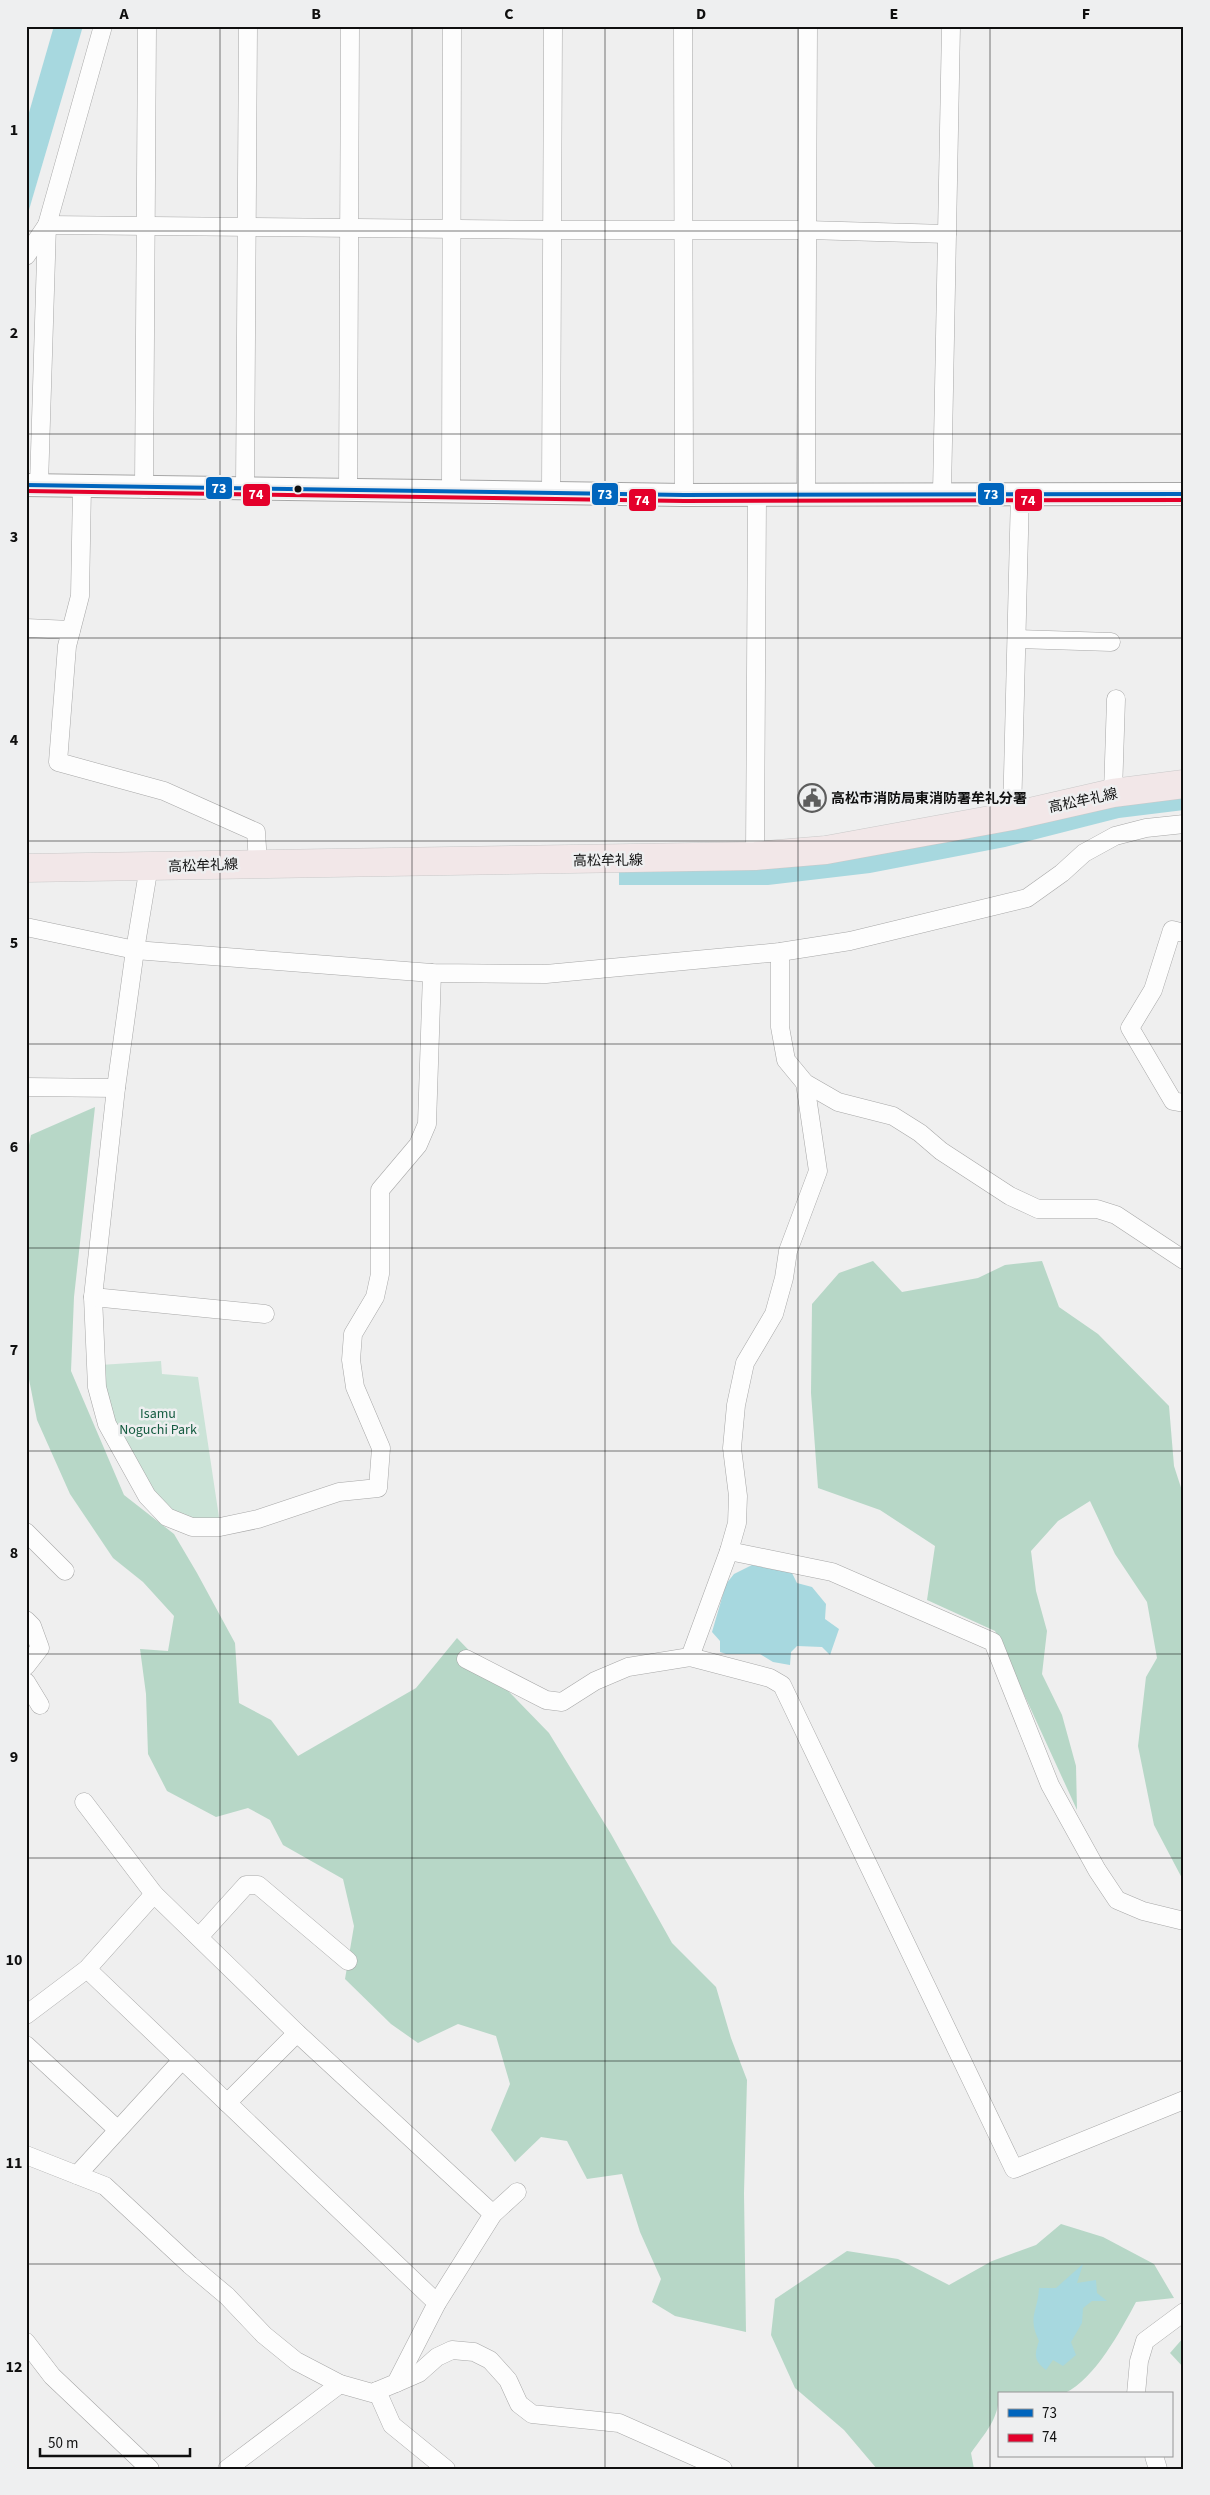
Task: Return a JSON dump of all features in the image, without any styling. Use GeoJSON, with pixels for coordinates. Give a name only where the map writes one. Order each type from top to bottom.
{"type":"FeatureCollection","features":[{"type":"Feature","properties":{"kind":"main road","name":"高松牟礼線"},"geometry":{"type":"LineString","coordinates":[[26,868],[755,856],[826,850],[1012,816],[1113,793],[1184,784]]}},
{"type":"Feature","properties":{"kind":"street"},"geometry":{"type":"LineString","coordinates":[[103,26],[47,225],[33,486],[684,495],[1184,494]]}},
{"type":"Feature","properties":{"kind":"street"},"geometry":{"type":"LineString","coordinates":[[144,489],[147,26]]}},
{"type":"Feature","properties":{"kind":"street"},"geometry":{"type":"LineString","coordinates":[[245,490],[248,26]]}},
{"type":"Feature","properties":{"kind":"street"},"geometry":{"type":"LineString","coordinates":[[348,491],[350,26]]}},
{"type":"Feature","properties":{"kind":"street"},"geometry":{"type":"LineString","coordinates":[[451,493],[452,26]]}},
{"type":"Feature","properties":{"kind":"street"},"geometry":{"type":"LineString","coordinates":[[551,494],[553,26]]}},
{"type":"Feature","properties":{"kind":"street"},"geometry":{"type":"LineString","coordinates":[[684,26],[684,495]]}},
{"type":"Feature","properties":{"kind":"street"},"geometry":{"type":"LineString","coordinates":[[806,494],[808,26]]}},
{"type":"Feature","properties":{"kind":"street"},"geometry":{"type":"LineString","coordinates":[[942,493],[951,26]]}},
{"type":"Feature","properties":{"kind":"street"},"geometry":{"type":"LineString","coordinates":[[47,225],[552,230],[807,230],[947,234]]}},
{"type":"Feature","properties":{"kind":"street"},"geometry":{"type":"LineString","coordinates":[[26,256],[47,225]]}},
{"type":"Feature","properties":{"kind":"street"},"geometry":{"type":"LineString","coordinates":[[82,487],[80,596],[67,646],[58,762],[164,791],[256,832],[258,863]]}},
{"type":"Feature","properties":{"kind":"street"},"geometry":{"type":"LineString","coordinates":[[1012,816],[1020,493]]}},
{"type":"Feature","properties":{"kind":"street"},"geometry":{"type":"LineString","coordinates":[[755,856],[757,495]]}},
{"type":"Feature","properties":{"kind":"street"},"geometry":{"type":"LineString","coordinates":[[26,628],[71,630]]}},
{"type":"Feature","properties":{"kind":"street"},"geometry":{"type":"LineString","coordinates":[[1017,639],[1111,642]]}},
{"type":"Feature","properties":{"kind":"street"},"geometry":{"type":"LineString","coordinates":[[1113,793],[1116,699]]}},
{"type":"Feature","properties":{"kind":"street"},"geometry":{"type":"LineString","coordinates":[[26,927],[135,950],[432,973],[546,974],[780,952],[850,941],[1027,898],[1062,873],[1084,853],[1115,836],[1146,828],[1184,824]]}},
{"type":"Feature","properties":{"kind":"street"},"geometry":{"type":"LineString","coordinates":[[149,866],[116,1088],[93,1297],[97,1387],[107,1424],[147,1496],[167,1517],[192,1527],[220,1527],[258,1519],[339,1492],[378,1488],[381,1448],[355,1387],[351,1360],[353,1334],[375,1297],[380,1274],[380,1190],[418,1145],[427,1124],[432,973]]}},
{"type":"Feature","properties":{"kind":"street"},"geometry":{"type":"LineString","coordinates":[[1184,933],[1172,930],[1153,990],[1130,1028],[1173,1101],[1184,1102]]}},
{"type":"Feature","properties":{"kind":"street"},"geometry":{"type":"LineString","coordinates":[[780,952],[780,1027],[786,1060],[805,1083],[838,1102],[893,1116],[920,1133],[941,1151],[1003,1191],[1038,1209],[1097,1209],[1116,1215],[1184,1260]]}},
{"type":"Feature","properties":{"kind":"street"},"geometry":{"type":"LineString","coordinates":[[690,1657],[729,1551],[737,1523],[738,1496],[732,1448],[736,1405],[745,1364],[774,1314],[784,1278],[788,1251],[818,1170],[805,1083]]}},
{"type":"Feature","properties":{"kind":"street"},"geometry":{"type":"LineString","coordinates":[[26,1087],[116,1088]]}},
{"type":"Feature","properties":{"kind":"street"},"geometry":{"type":"LineString","coordinates":[[93,1297],[265,1314]]}},
{"type":"Feature","properties":{"kind":"street"},"geometry":{"type":"LineString","coordinates":[[26,1532],[65,1571]]}},
{"type":"Feature","properties":{"kind":"street"},"geometry":{"type":"LineString","coordinates":[[729,1551],[832,1572],[993,1642],[1050,1785],[1097,1870],[1117,1900],[1143,1911],[1184,1921]]}},
{"type":"Feature","properties":{"kind":"street"},"geometry":{"type":"LineString","coordinates":[[26,1620],[32,1626],[40,1648],[26,1666]]}},
{"type":"Feature","properties":{"kind":"street"},"geometry":{"type":"LineString","coordinates":[[466,1659],[546,1700],[562,1702],[595,1681],[628,1667],[690,1657],[770,1678],[782,1685],[1014,2168],[1184,2100]]}},
{"type":"Feature","properties":{"kind":"street"},"geometry":{"type":"LineString","coordinates":[[26,1682],[40,1705]]}},
{"type":"Feature","properties":{"kind":"street"},"geometry":{"type":"LineString","coordinates":[[84,1802],[154,1894],[297,2033],[493,2214]]}},
{"type":"Feature","properties":{"kind":"street"},"geometry":{"type":"LineString","coordinates":[[199,1937],[246,1885],[258,1885],[348,1961]]}},
{"type":"Feature","properties":{"kind":"street"},"geometry":{"type":"LineString","coordinates":[[26,2015],[87,1970],[154,1894]]}},
{"type":"Feature","properties":{"kind":"street"},"geometry":{"type":"LineString","coordinates":[[87,1970],[437,2303]]}},
{"type":"Feature","properties":{"kind":"street"},"geometry":{"type":"LineString","coordinates":[[227,2103],[297,2033]]}},
{"type":"Feature","properties":{"kind":"street"},"geometry":{"type":"LineString","coordinates":[[26,2045],[118,2130]]}},
{"type":"Feature","properties":{"kind":"street"},"geometry":{"type":"LineString","coordinates":[[77,2175],[182,2060]]}},
{"type":"Feature","properties":{"kind":"street"},"geometry":{"type":"LineString","coordinates":[[26,2155],[105,2186],[190,2265],[227,2296],[264,2335],[296,2361],[340,2384],[372,2393],[419,2373],[437,2356],[452,2350],[474,2352],[490,2360],[508,2380],[519,2404],[532,2414],[619,2423],[723,2469]]}},
{"type":"Feature","properties":{"kind":"street"},"geometry":{"type":"LineString","coordinates":[[396,2383],[437,2303],[493,2214],[517,2192]]}},
{"type":"Feature","properties":{"kind":"street"},"geometry":{"type":"LineString","coordinates":[[1136,2392],[1139,2361],[1145,2341],[1184,2312]]}},
{"type":"Feature","properties":{"kind":"street"},"geometry":{"type":"LineString","coordinates":[[26,2342],[52,2376],[150,2469]]}},
{"type":"Feature","properties":{"kind":"street"},"geometry":{"type":"LineString","coordinates":[[227,2469],[340,2384]]}},
{"type":"Feature","properties":{"kind":"street"},"geometry":{"type":"LineString","coordinates":[[377,2391],[392,2425],[446,2469]]}},
{"type":"Feature","properties":{"kind":"green space"},"geometry":{"type":"Polygon","coordinates":[[[95,1107],[74,1297],[71,1371],[124,1495],[174,1534],[235,1643],[239,1703],[271,1720],[298,1756],[416,1688],[457,1638],[549,1733],[611,1834],[672,1943],[716,1987],[731,2038],[747,2080],[744,2193],[746,2332],[675,2316],[652,2302],[661,2279],[640,2232],[622,2174],[587,2179],[567,2141],[541,2137],[515,2162],[491,2130],[510,2084],[496,2036],[458,2024],[418,2043],[391,2024],[345,1979],[354,1926],[343,1879],[283,1845],[270,1820],[248,1808],[216,1817],[167,1791],[148,1754],[146,1694],[140,1649],[168,1651],[174,1616],[143,1582],[113,1558],[70,1494],[37,1420],[26,1364],[26,1160],[31,1135],[95,1107]]]}},
{"type":"Feature","properties":{"kind":"green space"},"geometry":{"type":"Polygon","coordinates":[[[873,1261],[902,1292],[978,1278],[1005,1265],[1042,1261],[1059,1307],[1098,1334],[1169,1406],[1174,1466],[1184,1497],[1184,1882],[1154,1825],[1138,1746],[1146,1677],[1157,1658],[1147,1602],[1115,1554],[1090,1501],[1058,1521],[1031,1551],[1036,1591],[1047,1631],[1042,1674],[1062,1715],[1076,1766],[1077,1810],[995,1631],[927,1600],[935,1546],[880,1510],[818,1488],[811,1393],[812,1304],[839,1273],[873,1261]]]}},
{"type":"Feature","properties":{"kind":"green space","name":"Isamu Noguchi Park"},"geometry":{"type":"Polygon","coordinates":[[[161,1361],[162,1374],[198,1377],[220,1524],[167,1517],[107,1424],[100,1365],[161,1361]]]}},
{"type":"Feature","properties":{"kind":"green space"},"geometry":{"type":"Polygon","coordinates":[[[1061,2224],[1103,2237],[1154,2264],[1174,2298],[1136,2302],[1115,2339],[1097,2365],[1087,2377],[1067,2392],[998,2392],[997,2411],[994,2418],[971,2453],[974,2469],[877,2469],[844,2430],[795,2388],[771,2335],[775,2299],[847,2251],[898,2259],[949,2285],[992,2261],[1036,2245],[1061,2224]]]}},
{"type":"Feature","properties":{"kind":"green space"},"geometry":{"type":"Polygon","coordinates":[[[1184,2337],[1184,2368],[1170,2353],[1184,2337]]]}},
{"type":"Feature","properties":{"kind":"water"},"geometry":{"type":"Polygon","coordinates":[[[54,26],[83,26],[26,220],[26,123],[54,26]]]}},
{"type":"Feature","properties":{"kind":"water"},"geometry":{"type":"Polygon","coordinates":[[[1184,794],[1184,810],[1119,818],[1005,847],[870,873],[768,885],[619,885],[619,871],[1184,794]]]}},
{"type":"Feature","properties":{"kind":"water"},"geometry":{"type":"Polygon","coordinates":[[[752,1565],[792,1573],[797,1583],[812,1587],[826,1604],[825,1619],[839,1629],[830,1655],[822,1647],[797,1646],[791,1652],[790,1665],[773,1662],[760,1654],[726,1654],[720,1652],[720,1641],[712,1632],[726,1584],[734,1574],[752,1565]]]}},
{"type":"Feature","properties":{"kind":"water"},"geometry":{"type":"Polygon","coordinates":[[[1083,2264],[1077,2283],[1096,2280],[1097,2293],[1107,2301],[1092,2301],[1083,2308],[1082,2323],[1071,2342],[1076,2355],[1063,2366],[1053,2360],[1046,2370],[1039,2364],[1036,2357],[1039,2341],[1033,2320],[1039,2288],[1056,2288],[1083,2264]]]}},
{"type":"Feature","properties":{"kind":"transit line","name":"73"},"geometry":{"type":"LineString","coordinates":[[26,485],[684,495],[1184,494]]}},
{"type":"Feature","properties":{"kind":"transit line","name":"74"},"geometry":{"type":"LineString","coordinates":[[26,491],[684,501],[1184,500]]}},
{"type":"Feature","properties":{"kind":"place","name":"高松市消防局東消防署牟礼分署"},"geometry":{"type":"Point","coordinates":[812,798]}}]}
